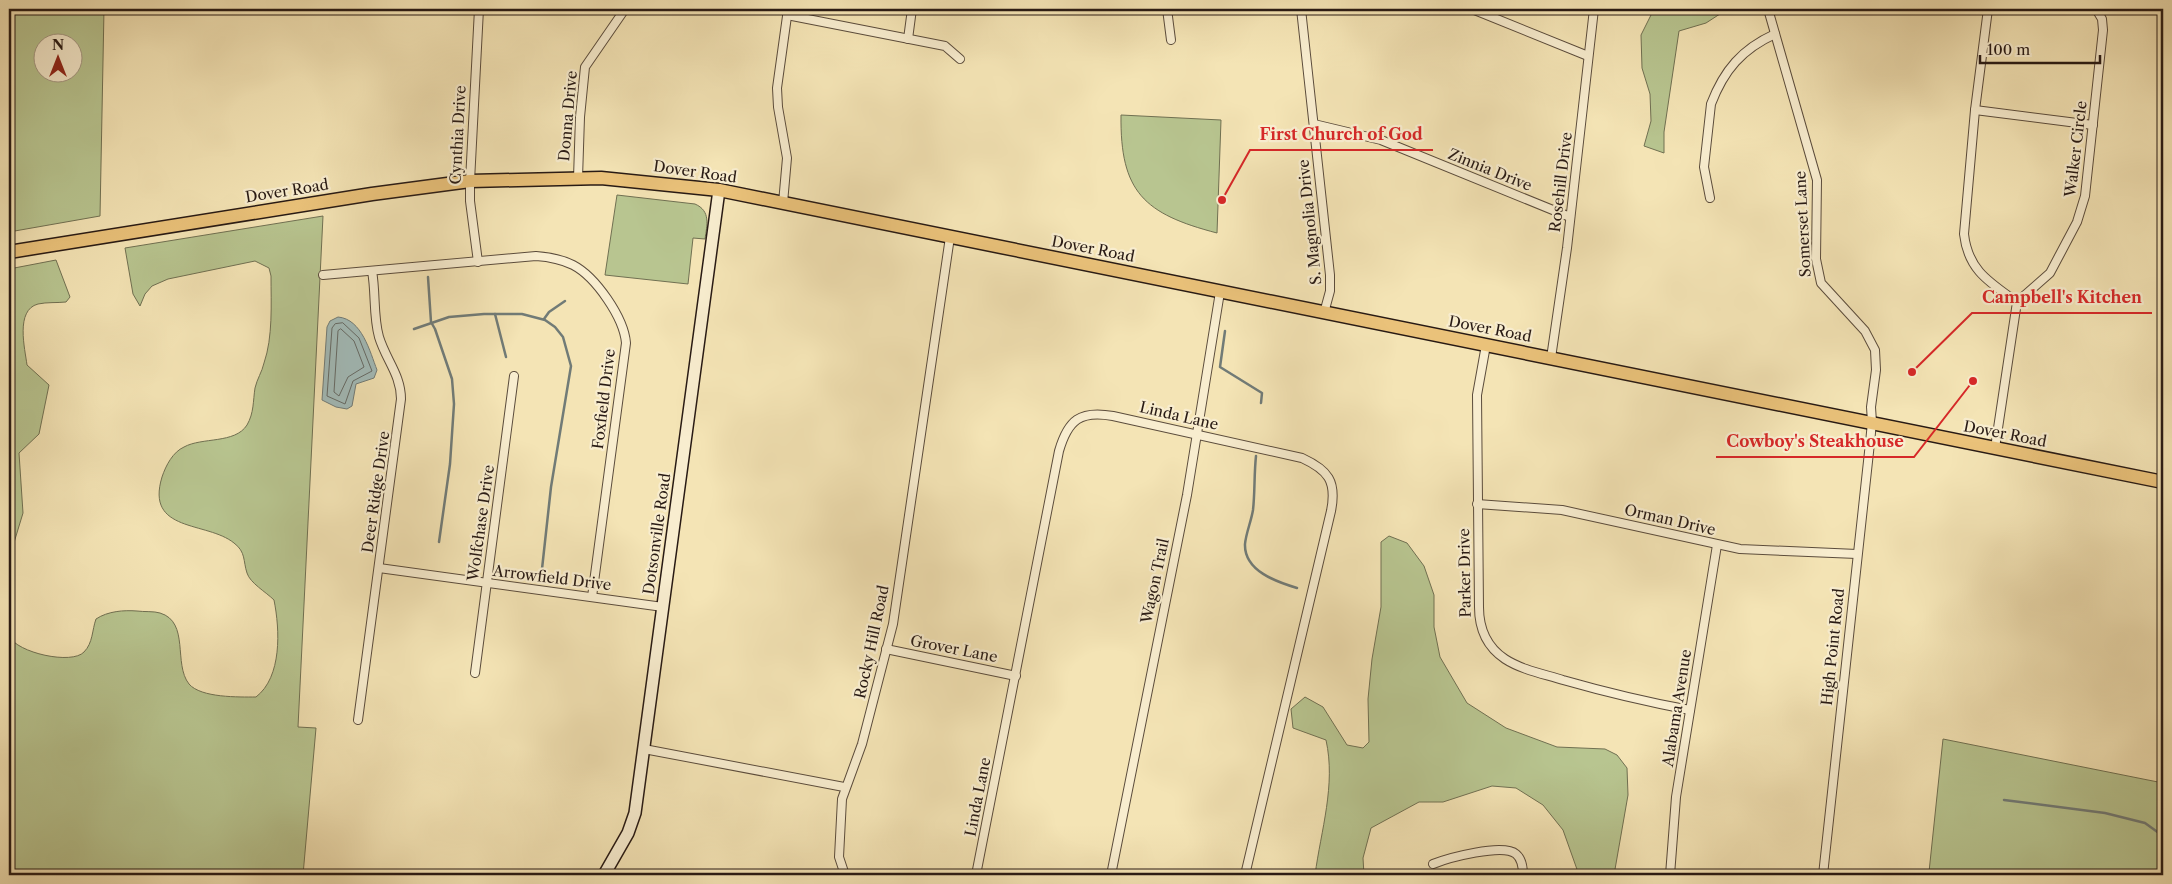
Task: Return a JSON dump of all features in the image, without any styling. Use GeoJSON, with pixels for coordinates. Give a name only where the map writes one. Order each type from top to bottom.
{"type":"FeatureCollection","features":[{"type":"Feature","properties":{"kind":"main road","name":"Dover Road"},"geometry":{"type":"LineString","coordinates":[[9,252],[372,194],[470,181],[578,178],[650,181],[719,190],[2163,482]]}},
{"type":"Feature","properties":{"kind":"main road","name":"Dotsonville Road"},"geometry":{"type":"LineString","coordinates":[[604,875],[628,833],[635,813],[719,190]]}},
{"type":"Feature","properties":{"kind":"street","name":"Cynthia Drive"},"geometry":{"type":"LineString","coordinates":[[478,9],[470,181],[470,201],[478,262]]}},
{"type":"Feature","properties":{"kind":"street","name":"Donna Drive"},"geometry":{"type":"LineString","coordinates":[[578,178],[580,117],[585,67],[625,9]]}},
{"type":"Feature","properties":{"kind":"street"},"geometry":{"type":"LineString","coordinates":[[908,39],[912,9]]}},
{"type":"Feature","properties":{"kind":"street"},"geometry":{"type":"LineString","coordinates":[[1167,9],[1171,40]]}},
{"type":"Feature","properties":{"kind":"street","name":"S. Magnolia Drive"},"geometry":{"type":"LineString","coordinates":[[1301,9],[1330,275],[1330,291],[1324,312]]}},
{"type":"Feature","properties":{"kind":"street"},"geometry":{"type":"LineString","coordinates":[[1472,9],[1588,56]]}},
{"type":"Feature","properties":{"kind":"street","name":"Rosehill Drive"},"geometry":{"type":"LineString","coordinates":[[1551,358],[1570,217],[1594,9]]}},
{"type":"Feature","properties":{"kind":"street","name":"Somerset Lane"},"geometry":{"type":"LineString","coordinates":[[1768,9],[1817,180],[1816,259],[1821,283],[1865,331],[1875,350],[1876,370],[1870,407],[1872,422]]}},
{"type":"Feature","properties":{"kind":"street"},"geometry":{"type":"LineString","coordinates":[[1988,9],[1964,234],[1966,247],[1976,270],[2017,302],[1994,448]]}},
{"type":"Feature","properties":{"kind":"street","name":"Walker Circle"},"geometry":{"type":"LineString","coordinates":[[2017,302],[2050,273],[2077,222],[2085,196],[2103,30],[2102,19],[2096,9]]}},
{"type":"Feature","properties":{"kind":"street"},"geometry":{"type":"LineString","coordinates":[[783,203],[787,158],[777,98],[787,12],[945,46],[960,59]]}},
{"type":"Feature","properties":{"kind":"street"},"geometry":{"type":"LineString","coordinates":[[1710,198],[1704,167],[1715,94],[1726,70],[1757,43],[1775,34]]}},
{"type":"Feature","properties":{"kind":"street"},"geometry":{"type":"LineString","coordinates":[[1976,110],[2093,125]]}},
{"type":"Feature","properties":{"kind":"street","name":"Zinnia Drive"},"geometry":{"type":"LineString","coordinates":[[1314,124],[1381,140],[1570,217]]}},
{"type":"Feature","properties":{"kind":"street","name":"Rocky Hill Road"},"geometry":{"type":"LineString","coordinates":[[844,875],[839,857],[838,835],[844,787],[852,775],[862,744],[893,624],[950,237]]}},
{"type":"Feature","properties":{"kind":"street","name":"Foxfield Drive"},"geometry":{"type":"LineString","coordinates":[[323,275],[536,256],[561,260],[576,267],[590,278],[614,310],[622,326],[625,349],[592,597]]}},
{"type":"Feature","properties":{"kind":"street","name":"Deer Ridge Drive"},"geometry":{"type":"LineString","coordinates":[[358,720],[401,410],[401,392],[398,375],[380,339],[372,271]]}},
{"type":"Feature","properties":{"kind":"street","name":"Wagon Trail"},"geometry":{"type":"LineString","coordinates":[[1112,875],[1187,495],[1220,292]]}},
{"type":"Feature","properties":{"kind":"street","name":"Parker Drive"},"geometry":{"type":"LineString","coordinates":[[1486,345],[1477,395],[1477,504],[1479,623],[1490,645],[1505,659],[1525,669],[1626,697],[1690,710]]}},
{"type":"Feature","properties":{"kind":"street","name":"Wolfchase Drive"},"geometry":{"type":"LineString","coordinates":[[475,673],[514,376]]}},
{"type":"Feature","properties":{"kind":"street","name":"Linda Lane"},"geometry":{"type":"LineString","coordinates":[[976,875],[1060,451],[1068,428],[1081,416],[1105,414],[1302,458],[1326,473],[1333,490],[1331,511],[1302,639],[1245,875]]}},
{"type":"Feature","properties":{"kind":"street","name":"High Point Road"},"geometry":{"type":"LineString","coordinates":[[1823,875],[1872,422]]}},
{"type":"Feature","properties":{"kind":"street","name":"Orman Drive"},"geometry":{"type":"LineString","coordinates":[[1477,504],[1562,510],[1716,545],[1767,551],[1857,554]]}},
{"type":"Feature","properties":{"kind":"street","name":"Alabama Avenue"},"geometry":{"type":"LineString","coordinates":[[1670,875],[1676,797],[1716,545]]}},
{"type":"Feature","properties":{"kind":"street","name":"Arrowfield Drive"},"geometry":{"type":"LineString","coordinates":[[379,568],[663,607]]}},
{"type":"Feature","properties":{"kind":"street","name":"Grover Lane"},"geometry":{"type":"LineString","coordinates":[[886,650],[1016,676]]}},
{"type":"Feature","properties":{"kind":"street"},"geometry":{"type":"LineString","coordinates":[[644,749],[844,787]]}},
{"type":"Feature","properties":{"kind":"street"},"geometry":{"type":"LineString","coordinates":[[1433,864],[1447,859],[1495,850],[1509,850],[1520,858],[1523,875]]}},
{"type":"Feature","properties":{"kind":"green space"},"geometry":{"type":"Polygon","coordinates":[[[9,9],[104,9],[100,216],[9,232],[9,9]]]}},
{"type":"Feature","properties":{"kind":"green space"},"geometry":{"type":"Polygon","coordinates":[[[1654,9],[1723,9],[1723,12],[1706,23],[1679,31],[1664,132],[1664,153],[1644,146],[1651,121],[1650,94],[1642,68],[1641,35],[1654,9]]]}},
{"type":"Feature","properties":{"kind":"green space"},"geometry":{"type":"Polygon","coordinates":[[[1121,115],[1221,120],[1217,233],[1192,226],[1171,217],[1154,208],[1141,196],[1132,181],[1125,163],[1121,115]]]}},
{"type":"Feature","properties":{"kind":"green space"},"geometry":{"type":"Polygon","coordinates":[[[617,195],[695,204],[704,210],[707,219],[705,239],[693,238],[688,284],[605,275],[617,195]]]}},
{"type":"Feature","properties":{"kind":"green space"},"geometry":{"type":"Polygon","coordinates":[[[323,216],[298,727],[316,728],[303,875],[9,875],[9,636],[22,648],[33,652],[57,657],[78,656],[87,648],[91,641],[96,619],[101,616],[121,611],[155,612],[169,618],[175,625],[180,644],[184,676],[195,689],[221,696],[256,697],[271,678],[275,665],[278,639],[274,600],[249,577],[241,550],[222,536],[182,523],[170,517],[162,508],[159,495],[162,477],[170,459],[176,452],[191,444],[235,435],[247,425],[252,411],[255,388],[269,342],[271,276],[269,268],[255,261],[168,279],[152,286],[145,294],[140,306],[133,294],[125,248],[323,216]]]}},
{"type":"Feature","properties":{"kind":"green space"},"geometry":{"type":"Polygon","coordinates":[[[56,260],[70,297],[66,302],[38,304],[26,314],[24,322],[23,331],[27,365],[49,385],[39,434],[19,453],[23,513],[9,559],[9,269],[56,260]]]}},
{"type":"Feature","properties":{"kind":"green space"},"geometry":{"type":"Polygon","coordinates":[[[1389,536],[1407,543],[1424,566],[1434,595],[1434,627],[1440,657],[1467,703],[1506,728],[1557,747],[1605,749],[1617,755],[1627,768],[1628,795],[1614,875],[1579,875],[1563,830],[1543,805],[1516,788],[1492,786],[1443,802],[1419,802],[1371,828],[1363,858],[1364,875],[1315,875],[1326,808],[1329,757],[1326,740],[1293,728],[1291,709],[1305,697],[1323,707],[1347,745],[1363,748],[1369,742],[1368,699],[1372,659],[1381,607],[1381,542],[1389,536]]]}},
{"type":"Feature","properties":{"kind":"green space"},"geometry":{"type":"Polygon","coordinates":[[[1943,739],[2163,783],[2163,875],[1955,875],[1929,872],[1943,739]]]}},
{"type":"Feature","properties":{"kind":"water"},"geometry":{"type":"Polygon","coordinates":[[[338,317],[346,319],[359,330],[368,346],[377,370],[374,378],[356,384],[352,406],[347,409],[336,407],[322,400],[327,327],[330,321],[338,317]]]}},
{"type":"Feature","properties":{"kind":"waterway"},"geometry":{"type":"LineString","coordinates":[[428,277],[431,322],[452,379],[454,404],[450,464],[439,542]]}},
{"type":"Feature","properties":{"kind":"waterway"},"geometry":{"type":"LineString","coordinates":[[544,319],[549,312],[565,301]]}},
{"type":"Feature","properties":{"kind":"waterway"},"geometry":{"type":"LineString","coordinates":[[414,329],[449,317],[484,314],[522,314],[545,320],[555,327],[563,337],[571,366],[551,487],[542,569]]}},
{"type":"Feature","properties":{"kind":"waterway"},"geometry":{"type":"LineString","coordinates":[[495,314],[506,357]]}},
{"type":"Feature","properties":{"kind":"waterway"},"geometry":{"type":"LineString","coordinates":[[1225,331],[1220,367],[1262,393],[1261,403]]}},
{"type":"Feature","properties":{"kind":"waterway"},"geometry":{"type":"LineString","coordinates":[[1256,456],[1253,510],[1245,544],[1246,553],[1250,561],[1263,574],[1271,579],[1297,588]]}},
{"type":"Feature","properties":{"kind":"waterway"},"geometry":{"type":"LineString","coordinates":[[2004,800],[2105,813],[2145,823],[2163,836]]}},
{"type":"Feature","properties":{"kind":"place","name":"First Church of God"},"geometry":{"type":"Point","coordinates":[1222,200]}},
{"type":"Feature","properties":{"kind":"place","name":"Campbell's Kitchen"},"geometry":{"type":"Point","coordinates":[1912,372]}},
{"type":"Feature","properties":{"kind":"place","name":"Cowboy's Steakhouse"},"geometry":{"type":"Point","coordinates":[1973,381]}}]}
